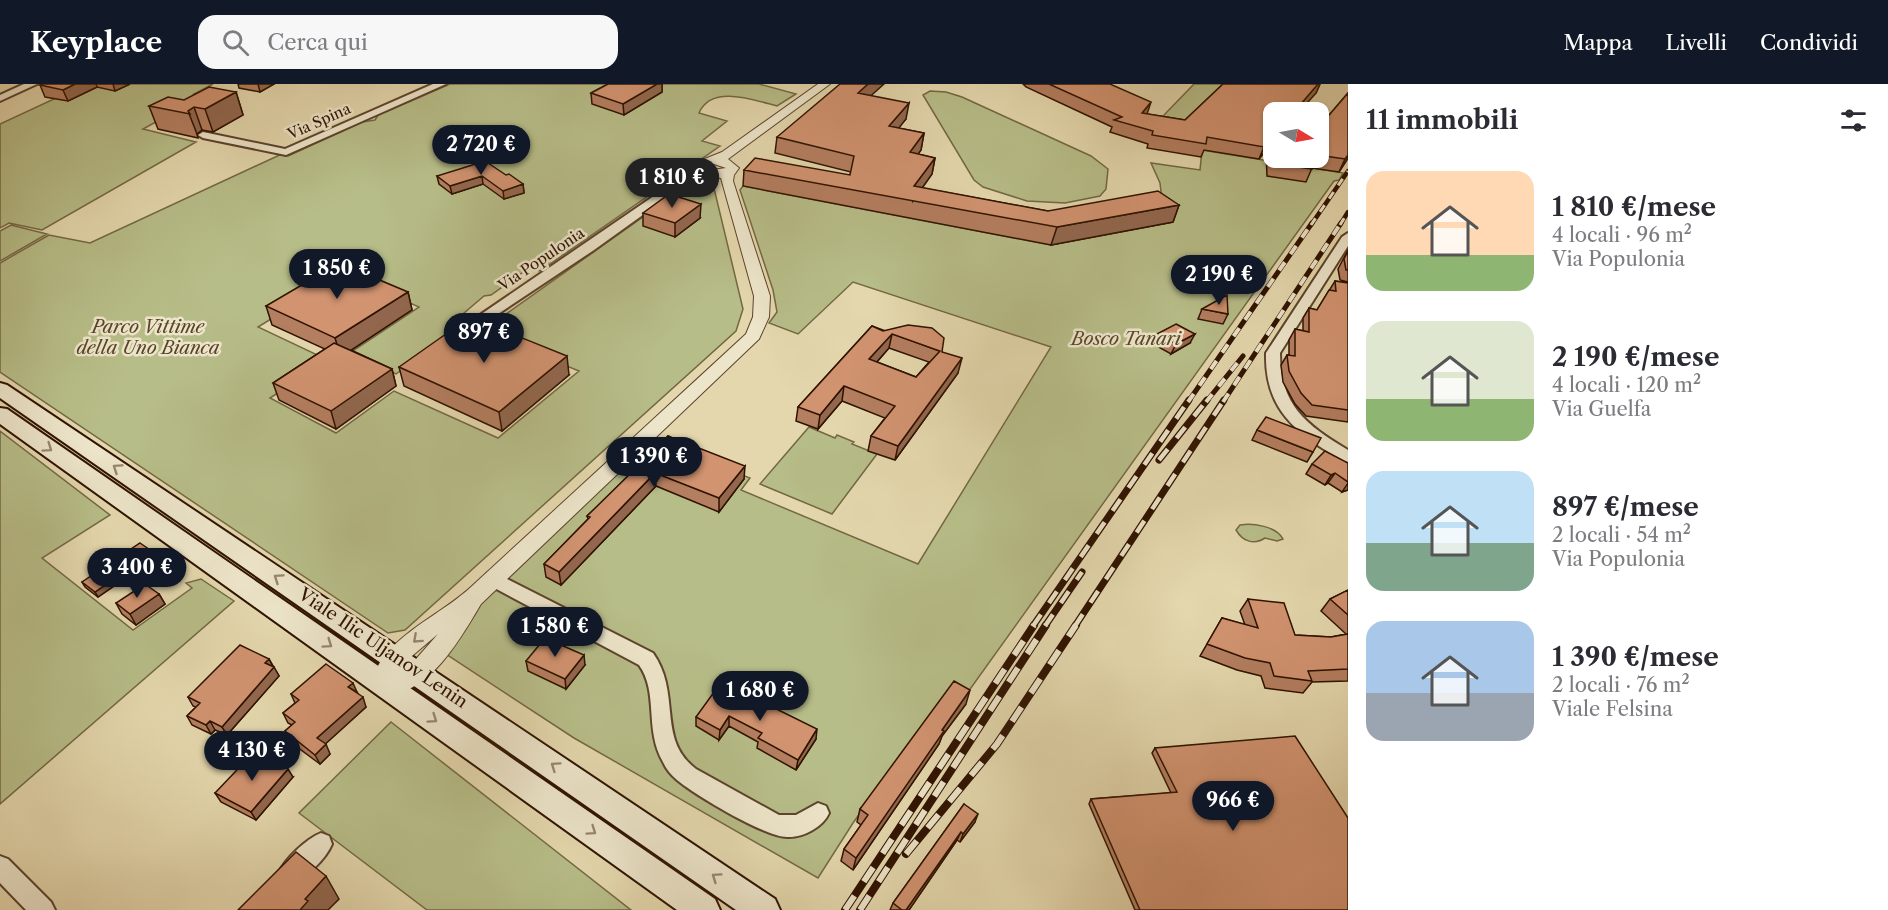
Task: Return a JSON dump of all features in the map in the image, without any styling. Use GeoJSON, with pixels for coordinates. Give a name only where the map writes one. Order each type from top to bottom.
{"type":"FeatureCollection","features":[{"type":"Feature","properties":{"kind":"main road","name":"Viale Ilic Uljanov Lenin"},"geometry":{"type":"LineString","coordinates":[[0,389],[407,664],[764,910]]}},
{"type":"Feature","properties":{"kind":"main road","name":"Viale Ilic Uljanov Lenin"},"geometry":{"type":"LineString","coordinates":[[0,414],[704,910]]}},
{"type":"Feature","properties":{"kind":"street"},"geometry":{"type":"LineString","coordinates":[[0,98],[32,84]]}},
{"type":"Feature","properties":{"kind":"street","name":"Via Spina"},"geometry":{"type":"LineString","coordinates":[[203,135],[286,152],[441,84]]}},
{"type":"Feature","properties":{"kind":"street"},"geometry":{"type":"LineString","coordinates":[[703,170],[724,168],[825,84]]}},
{"type":"Feature","properties":{"kind":"street"},"geometry":{"type":"LineString","coordinates":[[385,684],[403,683],[407,664],[443,644],[472,598],[753,336],[761,319],[762,296],[724,168]]}},
{"type":"Feature","properties":{"kind":"street","name":"Via Populonia"},"geometry":{"type":"LineString","coordinates":[[487,315],[590,247],[693,174],[703,170]]}},
{"type":"Feature","properties":{"kind":"street"},"geometry":{"type":"LineString","coordinates":[[1346,246],[1324,283],[1273,353],[1271,372],[1293,419],[1311,434],[1348,457]]}},
{"type":"Feature","properties":{"kind":"street"},"geometry":{"type":"LineString","coordinates":[[493,579],[646,659],[658,680],[666,746],[673,760],[688,776],[776,825],[795,827],[818,813]]}},
{"type":"Feature","properties":{"kind":"street"},"geometry":{"type":"LineString","coordinates":[[270,893],[321,844]]}},
{"type":"Feature","properties":{"kind":"street"},"geometry":{"type":"LineString","coordinates":[[0,867],[43,910]]}},
{"type":"Feature","properties":{"kind":"green space"},"geometry":{"type":"Polygon","coordinates":[[[86,84],[213,84],[194,94],[203,96],[143,129],[196,142],[42,230],[9,223],[0,228],[0,124],[86,84]]]}},
{"type":"Feature","properties":{"kind":"green space","name":"Parco Vittime della Uno Bianca"},"geometry":{"type":"Polygon","coordinates":[[[450,84],[759,84],[796,94],[777,106],[734,96],[723,96],[705,104],[699,113],[727,121],[702,141],[720,146],[540,271],[529,268],[491,295],[484,296],[457,319],[468,324],[396,374],[350,353],[419,307],[345,273],[258,327],[328,360],[270,398],[336,433],[394,391],[498,438],[579,371],[482,331],[698,178],[712,180],[743,309],[736,331],[405,630],[388,633],[0,372],[0,263],[49,235],[90,243],[286,152],[288,156],[362,122],[375,120],[378,115],[450,84]]]}},
{"type":"Feature","properties":{"kind":"green space"},"geometry":{"type":"Polygon","coordinates":[[[1194,84],[1230,84],[1263,123],[1263,134],[1164,122],[1164,115],[1194,84]]]}},
{"type":"Feature","properties":{"kind":"green space"},"geometry":{"type":"Polygon","coordinates":[[[930,91],[946,92],[962,97],[1091,156],[1108,169],[1106,189],[1100,196],[1065,203],[1027,201],[983,187],[974,180],[923,95],[930,91]]]}},
{"type":"Feature","properties":{"kind":"green space","name":"Bosco Tanari"},"geometry":{"type":"Polygon","coordinates":[[[1202,150],[1263,160],[1263,168],[1312,168],[1343,173],[1339,180],[1334,181],[963,699],[948,690],[853,823],[818,878],[574,738],[432,645],[648,437],[750,478],[741,490],[918,564],[1051,347],[853,282],[798,334],[769,323],[777,312],[773,290],[740,190],[743,186],[1051,245],[1162,201],[1160,183],[1151,163],[1200,170],[1202,150]]]}},
{"type":"Feature","properties":{"kind":"green space"},"geometry":{"type":"Polygon","coordinates":[[[11,225],[47,234],[0,261],[0,231],[11,225]]]}},
{"type":"Feature","properties":{"kind":"green space"},"geometry":{"type":"Polygon","coordinates":[[[809,427],[835,438],[837,435],[877,454],[832,514],[760,484],[809,427]]]}},
{"type":"Feature","properties":{"kind":"green space"},"geometry":{"type":"Polygon","coordinates":[[[0,431],[110,515],[42,558],[133,630],[192,588],[186,583],[201,579],[234,601],[0,804],[0,431]]]}},
{"type":"Feature","properties":{"kind":"green space"},"geometry":{"type":"Polygon","coordinates":[[[1240,525],[1264,526],[1275,531],[1283,539],[1277,541],[1265,538],[1249,541],[1236,530],[1240,525]]]}},
{"type":"Feature","properties":{"kind":"green space"},"geometry":{"type":"Polygon","coordinates":[[[391,722],[631,910],[427,910],[299,813],[391,722]]]}},
{"type":"Feature","properties":{"kind":"building"},"geometry":{"type":"Polygon","coordinates":[[[75,84],[63,90],[40,85],[75,84]]]}},
{"type":"Feature","properties":{"kind":"building"},"geometry":{"type":"Polygon","coordinates":[[[608,84],[657,84],[623,104],[591,93],[608,84]]]}},
{"type":"Feature","properties":{"kind":"building"},"geometry":{"type":"Polygon","coordinates":[[[840,84],[868,84],[858,93],[909,103],[889,126],[924,133],[910,152],[935,158],[914,186],[1048,211],[1158,191],[1179,205],[1057,227],[744,170],[755,158],[850,175],[854,156],[777,137],[840,84]]]}},
{"type":"Feature","properties":{"kind":"building"},"geometry":{"type":"Polygon","coordinates":[[[1049,84],[1110,84],[1151,102],[1142,113],[1185,120],[1223,84],[1318,84],[1303,102],[1263,102],[1263,147],[1207,137],[1206,144],[1152,135],[1153,131],[1114,120],[1122,117],[1049,84]]]}},
{"type":"Feature","properties":{"kind":"building"},"geometry":{"type":"Polygon","coordinates":[[[209,87],[236,92],[205,109],[194,107],[188,111],[190,114],[149,106],[168,97],[184,100],[209,87]]]}},
{"type":"Feature","properties":{"kind":"building"},"geometry":{"type":"Polygon","coordinates":[[[1348,93],[1348,155],[1345,159],[1329,157],[1329,115],[1348,93]]]}},
{"type":"Feature","properties":{"kind":"building"},"geometry":{"type":"Polygon","coordinates":[[[485,161],[523,184],[503,191],[482,176],[450,186],[437,176],[485,161]]]}},
{"type":"Feature","properties":{"kind":"building"},"geometry":{"type":"Polygon","coordinates":[[[669,194],[701,204],[675,223],[643,213],[669,194]]]}},
{"type":"Feature","properties":{"kind":"building"},"geometry":{"type":"Polygon","coordinates":[[[1348,251],[1348,270],[1346,270],[1344,259],[1348,251]]]}},
{"type":"Feature","properties":{"kind":"building"},"geometry":{"type":"Polygon","coordinates":[[[339,263],[408,292],[335,338],[266,306],[339,263]]]}},
{"type":"Feature","properties":{"kind":"building"},"geometry":{"type":"Polygon","coordinates":[[[1335,281],[1348,283],[1348,410],[1312,405],[1301,393],[1289,371],[1287,355],[1295,356],[1295,329],[1309,332],[1309,308],[1317,310],[1329,290],[1336,291],[1335,281]]]}},
{"type":"Feature","properties":{"kind":"building"},"geometry":{"type":"Polygon","coordinates":[[[1227,295],[1228,314],[1202,309],[1227,295]]]}},
{"type":"Feature","properties":{"kind":"building"},"geometry":{"type":"Polygon","coordinates":[[[470,317],[567,356],[499,412],[399,367],[470,317]]]}},
{"type":"Feature","properties":{"kind":"building"},"geometry":{"type":"Polygon","coordinates":[[[1176,324],[1195,334],[1176,344],[1157,334],[1176,324]]]}},
{"type":"Feature","properties":{"kind":"building"},"geometry":{"type":"Polygon","coordinates":[[[908,325],[932,328],[944,338],[942,352],[962,358],[898,446],[871,436],[895,406],[844,386],[820,415],[798,407],[872,326],[883,331],[908,325]],[[892,334],[869,359],[916,377],[940,351],[892,334]]]}},
{"type":"Feature","properties":{"kind":"building"},"geometry":{"type":"Polygon","coordinates":[[[334,343],[392,369],[331,411],[273,383],[334,343]]]}},
{"type":"Feature","properties":{"kind":"building"},"geometry":{"type":"Polygon","coordinates":[[[1266,417],[1321,438],[1313,452],[1257,430],[1266,417]]]}},
{"type":"Feature","properties":{"kind":"building"},"geometry":{"type":"Polygon","coordinates":[[[668,436],[745,466],[719,498],[655,473],[559,572],[544,564],[590,517],[587,516],[633,471],[635,472],[668,436]]]}},
{"type":"Feature","properties":{"kind":"building"},"geometry":{"type":"Polygon","coordinates":[[[1325,451],[1348,463],[1348,482],[1335,473],[1331,475],[1312,464],[1325,451]]]}},
{"type":"Feature","properties":{"kind":"building"},"geometry":{"type":"Polygon","coordinates":[[[140,543],[153,552],[95,592],[82,582],[140,543]]]}},
{"type":"Feature","properties":{"kind":"building"},"geometry":{"type":"Polygon","coordinates":[[[145,584],[159,594],[130,614],[116,603],[145,584]]]}},
{"type":"Feature","properties":{"kind":"building"},"geometry":{"type":"Polygon","coordinates":[[[1348,590],[1348,615],[1330,599],[1348,590]]]}},
{"type":"Feature","properties":{"kind":"building"},"geometry":{"type":"Polygon","coordinates":[[[1248,599],[1284,603],[1295,635],[1331,637],[1348,634],[1348,669],[1308,671],[1312,681],[1274,676],[1270,663],[1245,658],[1207,644],[1222,618],[1258,628],[1248,599]]]}},
{"type":"Feature","properties":{"kind":"building"},"geometry":{"type":"Polygon","coordinates":[[[545,638],[584,655],[565,679],[526,661],[545,638]]]}},
{"type":"Feature","properties":{"kind":"building"},"geometry":{"type":"Polygon","coordinates":[[[240,645],[269,659],[265,663],[274,667],[222,727],[210,721],[206,725],[187,716],[200,703],[188,697],[240,645]]]}},
{"type":"Feature","properties":{"kind":"building"},"geometry":{"type":"Polygon","coordinates":[[[326,664],[353,683],[348,687],[363,697],[317,738],[326,744],[315,755],[285,731],[295,722],[283,713],[299,700],[291,694],[326,664]]]}},
{"type":"Feature","properties":{"kind":"building"},"geometry":{"type":"Polygon","coordinates":[[[954,681],[970,690],[856,858],[844,849],[868,815],[860,809],[954,681]]]}},
{"type":"Feature","properties":{"kind":"building"},"geometry":{"type":"Polygon","coordinates":[[[717,688],[745,703],[750,696],[817,729],[798,760],[758,738],[762,733],[729,716],[720,730],[696,717],[717,688]]]}},
{"type":"Feature","properties":{"kind":"building"},"geometry":{"type":"Polygon","coordinates":[[[1295,736],[1348,818],[1348,910],[1140,910],[1091,799],[1177,792],[1155,748],[1295,736]]]}},
{"type":"Feature","properties":{"kind":"building"},"geometry":{"type":"Polygon","coordinates":[[[254,752],[288,769],[251,812],[215,793],[254,752]]]}},
{"type":"Feature","properties":{"kind":"building"},"geometry":{"type":"Polygon","coordinates":[[[964,804],[978,814],[963,834],[961,832],[906,910],[902,910],[893,903],[964,804]]]}},
{"type":"Feature","properties":{"kind":"building"},"geometry":{"type":"Polygon","coordinates":[[[296,852],[326,876],[305,899],[308,901],[300,910],[238,910],[296,852]]]}},
{"type":"Feature","properties":{"kind":"railway"},"geometry":{"type":"LineString","coordinates":[[1311,225],[1348,171]]}},
{"type":"Feature","properties":{"kind":"railway"},"geometry":{"type":"LineString","coordinates":[[1340,225],[1348,212]]}},
{"type":"Feature","properties":{"kind":"railway"},"geometry":{"type":"LineString","coordinates":[[1188,402],[1312,223]]}},
{"type":"Feature","properties":{"kind":"railway"},"geometry":{"type":"LineString","coordinates":[[1223,402],[1341,223]]}},
{"type":"Feature","properties":{"kind":"railway"},"geometry":{"type":"LineString","coordinates":[[1206,402],[1243,356]]}},
{"type":"Feature","properties":{"kind":"railway"},"geometry":{"type":"LineString","coordinates":[[1033,626],[1189,400]]}},
{"type":"Feature","properties":{"kind":"railway"},"geometry":{"type":"LineString","coordinates":[[1159,460],[1207,400]]}},
{"type":"Feature","properties":{"kind":"railway"},"geometry":{"type":"LineString","coordinates":[[1075,626],[1224,400]]}},
{"type":"Feature","properties":{"kind":"railway"},"geometry":{"type":"LineString","coordinates":[[1045,626],[1082,572]]}},
{"type":"Feature","properties":{"kind":"railway"},"geometry":{"type":"LineString","coordinates":[[845,910],[1034,625]]}},
{"type":"Feature","properties":{"kind":"railway"},"geometry":{"type":"LineString","coordinates":[[860,910],[1046,625]]}},
{"type":"Feature","properties":{"kind":"railway"},"geometry":{"type":"LineString","coordinates":[[906,854],[997,744],[1076,625]]}}]}
